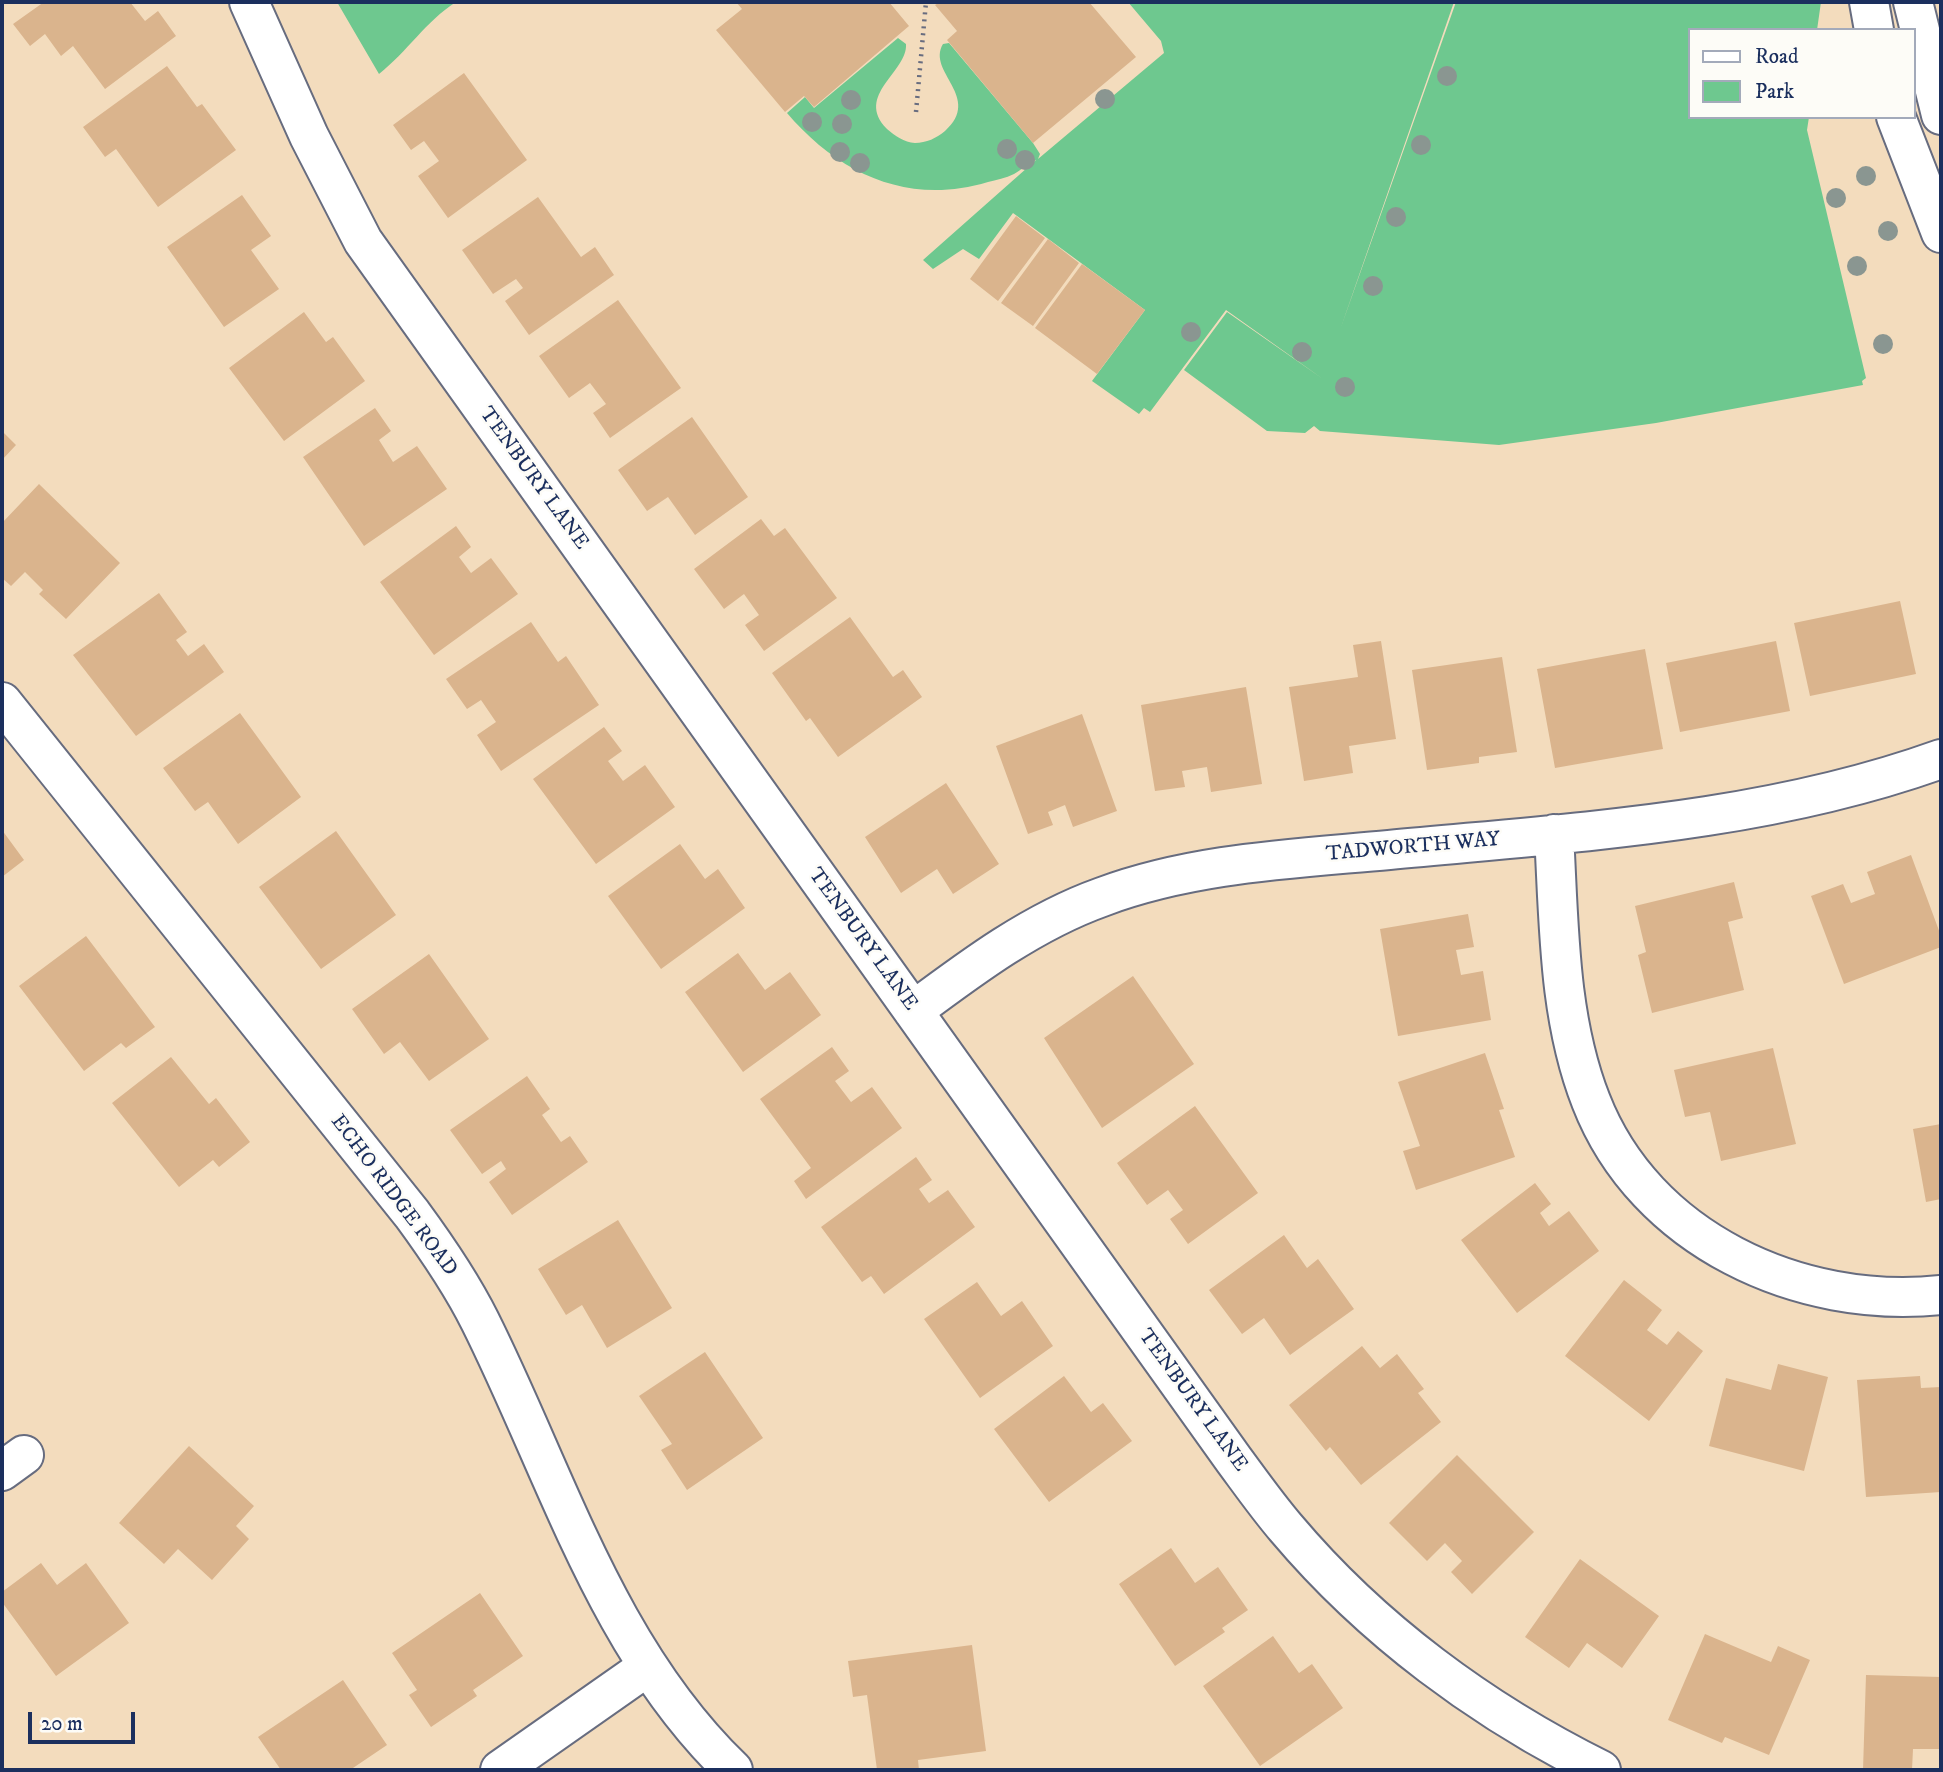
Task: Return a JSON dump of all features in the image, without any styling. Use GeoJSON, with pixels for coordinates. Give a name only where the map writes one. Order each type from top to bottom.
{"type":"FeatureCollection","features":[{"type":"Feature","properties":{"kind":"street","name":"TENBURY LANE"},"geometry":{"type":"LineString","coordinates":[[249,2],[309,136],[363,241],[1234,1461],[1286,1529],[1383,1625],[1450,1680],[1509,1719],[1601,1770]]}},
{"type":"Feature","properties":{"kind":"street"},"geometry":{"type":"LineString","coordinates":[[1869,2],[1874,28]]}},
{"type":"Feature","properties":{"kind":"street"},"geometry":{"type":"LineString","coordinates":[[1913,2],[1941,115]]}},
{"type":"Feature","properties":{"kind":"street"},"geometry":{"type":"LineString","coordinates":[[1897,119],[1941,233]]}},
{"type":"Feature","properties":{"kind":"street","name":"ECHO RIDGE ROAD"},"geometry":{"type":"LineString","coordinates":[[2,702],[403,1203],[450,1267],[480,1320],[622,1628],[685,1719],[733,1770]]}},
{"type":"Feature","properties":{"kind":"street","name":"TADWORTH WAY"},"geometry":{"type":"LineString","coordinates":[[913,1011],[1007,943],[1050,919],[1101,897],[1147,883],[1251,863],[1554,834],[1744,812],[1831,793],[1941,759]]}},
{"type":"Feature","properties":{"kind":"street"},"geometry":{"type":"LineString","coordinates":[[1554,834],[1565,1001],[1576,1054],[1591,1102],[1612,1142],[1640,1181],[1670,1212],[1704,1239],[1776,1277],[1821,1290],[1871,1297],[1941,1295]]}},
{"type":"Feature","properties":{"kind":"street"},"geometry":{"type":"LineString","coordinates":[[500,1770],[647,1667]]}},
{"type":"Feature","properties":{"kind":"path"},"geometry":{"type":"LineString","coordinates":[[916,112],[926,2]]}},
{"type":"Feature","properties":{"kind":"green space"},"geometry":{"type":"Polygon","coordinates":[[[337,2],[456,2],[435,18],[379,74],[337,2]]]}},
{"type":"Feature","properties":{"kind":"green space"},"geometry":{"type":"Polygon","coordinates":[[[1128,2],[1454,2],[1340,330],[1456,2],[1821,2],[1817,28],[1688,28],[1688,119],[1809,119],[1807,130],[1866,378],[1862,381],[1863,385],[1656,423],[1499,445],[1320,431],[1314,426],[1305,433],[1267,431],[1184,370],[1227,312],[1323,379],[1226,310],[1150,412],[1144,408],[1139,414],[1092,381],[1145,310],[1013,213],[979,259],[963,249],[933,269],[923,260],[1036,160],[1008,177],[959,188],[930,190],[903,187],[852,168],[829,153],[787,113],[805,97],[814,108],[898,38],[906,44],[904,54],[879,95],[876,105],[878,117],[887,129],[903,140],[915,143],[931,140],[945,131],[955,119],[958,107],[957,96],[941,65],[943,44],[949,43],[1033,143],[1040,154],[1038,159],[1164,53],[1161,41],[1128,2]]]}},
{"type":"Feature","properties":{"kind":"building"},"geometry":{"type":"Polygon","coordinates":[[[44,2],[130,2],[145,21],[158,11],[176,36],[105,89],[73,46],[61,56],[45,34],[30,46],[13,24],[44,2]]]}},
{"type":"Feature","properties":{"kind":"building"},"geometry":{"type":"Polygon","coordinates":[[[736,2],[889,2],[909,26],[814,107],[804,96],[785,112],[716,30],[742,9],[736,2]]]}},
{"type":"Feature","properties":{"kind":"building"},"geometry":{"type":"Polygon","coordinates":[[[940,2],[1089,2],[1136,57],[1033,143],[947,40],[957,31],[935,5],[940,2]]]}},
{"type":"Feature","properties":{"kind":"building"},"geometry":{"type":"Polygon","coordinates":[[[167,66],[197,107],[202,104],[236,150],[158,207],[116,149],[105,157],[83,127],[167,66]]]}},
{"type":"Feature","properties":{"kind":"building"},"geometry":{"type":"Polygon","coordinates":[[[464,73],[527,160],[448,218],[418,176],[439,161],[424,141],[411,150],[393,125],[464,73]]]}},
{"type":"Feature","properties":{"kind":"building"},"geometry":{"type":"Polygon","coordinates":[[[242,195],[271,236],[251,250],[279,289],[224,327],[167,247],[242,195]]]}},
{"type":"Feature","properties":{"kind":"building"},"geometry":{"type":"Polygon","coordinates":[[[538,197],[581,257],[595,247],[614,275],[529,335],[505,301],[523,288],[516,279],[493,294],[462,250],[538,197]]]}},
{"type":"Feature","properties":{"kind":"building"},"geometry":{"type":"Polygon","coordinates":[[[1016,216],[1045,238],[998,301],[970,279],[1016,216]]]}},
{"type":"Feature","properties":{"kind":"building"},"geometry":{"type":"Polygon","coordinates":[[[1048,239],[1079,263],[1033,326],[1001,303],[1048,239]]]}},
{"type":"Feature","properties":{"kind":"building"},"geometry":{"type":"Polygon","coordinates":[[[1082,264],[1145,310],[1097,374],[1035,328],[1082,264]]]}},
{"type":"Feature","properties":{"kind":"building"},"geometry":{"type":"Polygon","coordinates":[[[618,300],[681,388],[610,438],[593,413],[606,404],[590,383],[569,398],[539,356],[618,300]]]}},
{"type":"Feature","properties":{"kind":"building"},"geometry":{"type":"Polygon","coordinates":[[[304,312],[326,342],[333,337],[365,381],[284,441],[229,368],[304,312]]]}},
{"type":"Feature","properties":{"kind":"building"},"geometry":{"type":"Polygon","coordinates":[[[375,408],[391,431],[379,440],[393,462],[417,446],[447,489],[364,546],[303,457],[375,408]]]}},
{"type":"Feature","properties":{"kind":"building"},"geometry":{"type":"Polygon","coordinates":[[[692,417],[748,497],[695,535],[668,497],[647,511],[618,470],[692,417]]]}},
{"type":"Feature","properties":{"kind":"building"},"geometry":{"type":"Polygon","coordinates":[[[2,431],[16,445],[2,460],[2,431]]]}},
{"type":"Feature","properties":{"kind":"building"},"geometry":{"type":"Polygon","coordinates":[[[39,484],[120,563],[66,619],[39,594],[43,590],[25,572],[11,586],[2,578],[2,523],[39,484]]]}},
{"type":"Feature","properties":{"kind":"building"},"geometry":{"type":"Polygon","coordinates":[[[761,519],[774,536],[785,528],[837,598],[764,651],[745,625],[759,615],[744,594],[724,609],[694,569],[761,519]]]}},
{"type":"Feature","properties":{"kind":"building"},"geometry":{"type":"Polygon","coordinates":[[[456,526],[471,547],[459,557],[471,573],[491,558],[518,594],[434,655],[380,582],[456,526]]]}},
{"type":"Feature","properties":{"kind":"building"},"geometry":{"type":"Polygon","coordinates":[[[159,593],[187,632],[176,640],[188,656],[204,644],[224,672],[136,736],[73,655],[159,593]]]}},
{"type":"Feature","properties":{"kind":"building"},"geometry":{"type":"Polygon","coordinates":[[[1900,601],[1916,674],[1810,696],[1794,623],[1900,601]]]}},
{"type":"Feature","properties":{"kind":"building"},"geometry":{"type":"Polygon","coordinates":[[[850,617],[893,677],[903,670],[922,697],[838,757],[810,718],[806,721],[772,673],[850,617]]]}},
{"type":"Feature","properties":{"kind":"building"},"geometry":{"type":"Polygon","coordinates":[[[531,622],[558,662],[566,656],[599,705],[501,771],[477,735],[496,722],[481,700],[467,709],[446,679],[531,622]]]}},
{"type":"Feature","properties":{"kind":"building"},"geometry":{"type":"Polygon","coordinates":[[[1381,641],[1396,739],[1349,746],[1353,773],[1304,781],[1289,687],[1358,677],[1353,645],[1381,641]]]}},
{"type":"Feature","properties":{"kind":"building"},"geometry":{"type":"Polygon","coordinates":[[[1776,641],[1790,711],[1680,732],[1666,663],[1776,641]]]}},
{"type":"Feature","properties":{"kind":"building"},"geometry":{"type":"Polygon","coordinates":[[[1645,649],[1663,749],[1555,768],[1537,669],[1645,649]]]}},
{"type":"Feature","properties":{"kind":"building"},"geometry":{"type":"Polygon","coordinates":[[[1502,657],[1517,752],[1479,757],[1479,763],[1427,770],[1412,670],[1502,657]]]}},
{"type":"Feature","properties":{"kind":"building"},"geometry":{"type":"Polygon","coordinates":[[[1246,687],[1262,784],[1211,792],[1207,767],[1182,771],[1185,787],[1155,791],[1141,705],[1246,687]]]}},
{"type":"Feature","properties":{"kind":"building"},"geometry":{"type":"Polygon","coordinates":[[[240,713],[301,797],[238,844],[208,802],[195,811],[163,768],[240,713]]]}},
{"type":"Feature","properties":{"kind":"building"},"geometry":{"type":"Polygon","coordinates":[[[1082,714],[1117,811],[1073,827],[1065,805],[1048,812],[1053,825],[1028,834],[996,746],[1082,714]]]}},
{"type":"Feature","properties":{"kind":"building"},"geometry":{"type":"Polygon","coordinates":[[[604,727],[622,751],[608,761],[623,781],[645,765],[675,807],[596,864],[533,779],[604,727]]]}},
{"type":"Feature","properties":{"kind":"building"},"geometry":{"type":"Polygon","coordinates":[[[946,783],[999,864],[953,894],[937,869],[901,893],[865,837],[946,783]]]}},
{"type":"Feature","properties":{"kind":"building"},"geometry":{"type":"Polygon","coordinates":[[[2,830],[24,860],[2,877],[2,830]]]}},
{"type":"Feature","properties":{"kind":"building"},"geometry":{"type":"Polygon","coordinates":[[[336,831],[396,915],[321,969],[259,887],[336,831]]]}},
{"type":"Feature","properties":{"kind":"building"},"geometry":{"type":"Polygon","coordinates":[[[680,844],[705,879],[718,869],[745,908],[661,969],[608,896],[680,844]]]}},
{"type":"Feature","properties":{"kind":"building"},"geometry":{"type":"Polygon","coordinates":[[[1911,855],[1941,936],[1941,947],[1844,984],[1811,896],[1843,884],[1851,903],[1875,894],[1867,872],[1911,855]]]}},
{"type":"Feature","properties":{"kind":"building"},"geometry":{"type":"Polygon","coordinates":[[[1734,882],[1743,918],[1728,922],[1744,990],[1652,1013],[1638,955],[1646,952],[1635,906],[1734,882]]]}},
{"type":"Feature","properties":{"kind":"building"},"geometry":{"type":"Polygon","coordinates":[[[1468,914],[1474,947],[1456,950],[1461,975],[1483,971],[1491,1020],[1398,1036],[1380,929],[1468,914]]]}},
{"type":"Feature","properties":{"kind":"building"},"geometry":{"type":"Polygon","coordinates":[[[86,936],[155,1027],[126,1048],[121,1043],[84,1071],[19,986],[86,936]]]}},
{"type":"Feature","properties":{"kind":"building"},"geometry":{"type":"Polygon","coordinates":[[[738,953],[765,990],[790,972],[821,1015],[743,1072],[685,992],[738,953]]]}},
{"type":"Feature","properties":{"kind":"building"},"geometry":{"type":"Polygon","coordinates":[[[429,954],[489,1039],[429,1081],[400,1042],[384,1054],[352,1009],[429,954]]]}},
{"type":"Feature","properties":{"kind":"building"},"geometry":{"type":"Polygon","coordinates":[[[1133,976],[1194,1064],[1102,1128],[1044,1038],[1133,976]]]}},
{"type":"Feature","properties":{"kind":"building"},"geometry":{"type":"Polygon","coordinates":[[[832,1047],[849,1071],[835,1081],[851,1102],[872,1087],[902,1128],[806,1199],[794,1181],[811,1168],[760,1099],[832,1047]]]}},
{"type":"Feature","properties":{"kind":"building"},"geometry":{"type":"Polygon","coordinates":[[[1773,1048],[1796,1144],[1721,1161],[1710,1112],[1685,1117],[1674,1070],[1773,1048]]]}},
{"type":"Feature","properties":{"kind":"building"},"geometry":{"type":"Polygon","coordinates":[[[1485,1053],[1504,1109],[1499,1110],[1515,1157],[1416,1190],[1403,1151],[1420,1146],[1398,1082],[1485,1053]]]}},
{"type":"Feature","properties":{"kind":"building"},"geometry":{"type":"Polygon","coordinates":[[[171,1057],[209,1104],[216,1098],[250,1142],[219,1167],[213,1160],[179,1187],[112,1103],[171,1057]]]}},
{"type":"Feature","properties":{"kind":"building"},"geometry":{"type":"Polygon","coordinates":[[[527,1076],[550,1109],[542,1115],[561,1142],[570,1136],[588,1162],[512,1215],[489,1182],[506,1169],[501,1161],[482,1174],[450,1130],[527,1076]]]}},
{"type":"Feature","properties":{"kind":"building"},"geometry":{"type":"Polygon","coordinates":[[[1195,1106],[1258,1193],[1188,1244],[1170,1219],[1183,1210],[1168,1190],[1147,1205],[1117,1163],[1195,1106]]]}},
{"type":"Feature","properties":{"kind":"building"},"geometry":{"type":"Polygon","coordinates":[[[1941,1124],[1941,1199],[1926,1202],[1913,1129],[1941,1124]]]}},
{"type":"Feature","properties":{"kind":"building"},"geometry":{"type":"Polygon","coordinates":[[[916,1157],[932,1180],[919,1189],[929,1203],[948,1190],[975,1227],[884,1294],[871,1276],[862,1282],[821,1227],[916,1157]]]}},
{"type":"Feature","properties":{"kind":"building"},"geometry":{"type":"Polygon","coordinates":[[[1535,1183],[1551,1204],[1540,1213],[1549,1226],[1569,1211],[1599,1251],[1517,1313],[1461,1240],[1535,1183]]]}},
{"type":"Feature","properties":{"kind":"building"},"geometry":{"type":"Polygon","coordinates":[[[618,1220],[672,1308],[607,1348],[582,1305],[566,1315],[538,1269],[618,1220]]]}},
{"type":"Feature","properties":{"kind":"building"},"geometry":{"type":"Polygon","coordinates":[[[1284,1235],[1307,1268],[1318,1259],[1354,1309],[1290,1355],[1264,1318],[1242,1334],[1209,1290],[1284,1235]]]}},
{"type":"Feature","properties":{"kind":"building"},"geometry":{"type":"Polygon","coordinates":[[[1624,1280],[1662,1310],[1647,1330],[1667,1345],[1678,1331],[1703,1351],[1649,1421],[1565,1356],[1624,1280]]]}},
{"type":"Feature","properties":{"kind":"building"},"geometry":{"type":"Polygon","coordinates":[[[977,1282],[1001,1316],[1022,1301],[1053,1346],[980,1398],[924,1319],[977,1282]]]}},
{"type":"Feature","properties":{"kind":"building"},"geometry":{"type":"Polygon","coordinates":[[[1362,1346],[1380,1368],[1397,1354],[1424,1389],[1418,1393],[1441,1422],[1361,1485],[1330,1447],[1326,1451],[1289,1405],[1362,1346]]]}},
{"type":"Feature","properties":{"kind":"building"},"geometry":{"type":"Polygon","coordinates":[[[705,1352],[763,1438],[687,1490],[661,1450],[672,1444],[639,1396],[705,1352]]]}},
{"type":"Feature","properties":{"kind":"building"},"geometry":{"type":"Polygon","coordinates":[[[1778,1364],[1828,1377],[1804,1471],[1709,1446],[1726,1378],[1771,1390],[1778,1364]]]}},
{"type":"Feature","properties":{"kind":"building"},"geometry":{"type":"Polygon","coordinates":[[[1064,1376],[1091,1412],[1103,1403],[1132,1441],[1049,1502],[994,1429],[1064,1376]]]}},
{"type":"Feature","properties":{"kind":"building"},"geometry":{"type":"Polygon","coordinates":[[[1920,1376],[1921,1388],[1941,1387],[1941,1492],[1866,1497],[1857,1380],[1920,1376]]]}},
{"type":"Feature","properties":{"kind":"building"},"geometry":{"type":"Polygon","coordinates":[[[189,1446],[254,1506],[236,1526],[249,1539],[212,1580],[178,1549],[164,1564],[119,1523],[189,1446]]]}},
{"type":"Feature","properties":{"kind":"building"},"geometry":{"type":"Polygon","coordinates":[[[1457,1455],[1534,1532],[1472,1594],[1451,1572],[1462,1561],[1445,1543],[1427,1561],[1389,1523],[1457,1455]]]}},
{"type":"Feature","properties":{"kind":"building"},"geometry":{"type":"Polygon","coordinates":[[[1171,1548],[1195,1583],[1218,1567],[1248,1610],[1222,1628],[1225,1632],[1175,1666],[1119,1584],[1171,1548]]]}},
{"type":"Feature","properties":{"kind":"building"},"geometry":{"type":"Polygon","coordinates":[[[1580,1559],[1659,1616],[1622,1668],[1587,1643],[1569,1668],[1525,1637],[1580,1559]]]}},
{"type":"Feature","properties":{"kind":"building"},"geometry":{"type":"Polygon","coordinates":[[[41,1563],[57,1585],[86,1563],[129,1623],[56,1676],[2,1602],[2,1592],[41,1563]]]}},
{"type":"Feature","properties":{"kind":"building"},"geometry":{"type":"Polygon","coordinates":[[[480,1593],[523,1656],[473,1690],[477,1696],[431,1727],[409,1695],[417,1690],[392,1653],[480,1593]]]}},
{"type":"Feature","properties":{"kind":"building"},"geometry":{"type":"Polygon","coordinates":[[[1705,1634],[1771,1662],[1778,1646],[1810,1660],[1769,1755],[1725,1737],[1722,1743],[1668,1720],[1705,1634]]]}},
{"type":"Feature","properties":{"kind":"building"},"geometry":{"type":"Polygon","coordinates":[[[1273,1636],[1299,1673],[1312,1664],[1343,1708],[1260,1766],[1203,1686],[1273,1636]]]}},
{"type":"Feature","properties":{"kind":"building"},"geometry":{"type":"Polygon","coordinates":[[[972,1645],[986,1751],[918,1760],[919,1770],[877,1770],[867,1695],[853,1697],[848,1661],[972,1645]]]}},
{"type":"Feature","properties":{"kind":"building"},"geometry":{"type":"Polygon","coordinates":[[[1866,1675],[1941,1677],[1941,1749],[1913,1749],[1912,1770],[1863,1770],[1866,1675]]]}},
{"type":"Feature","properties":{"kind":"building"},"geometry":{"type":"Polygon","coordinates":[[[343,1680],[387,1745],[350,1770],[281,1770],[258,1737],[343,1680]]]}}]}
